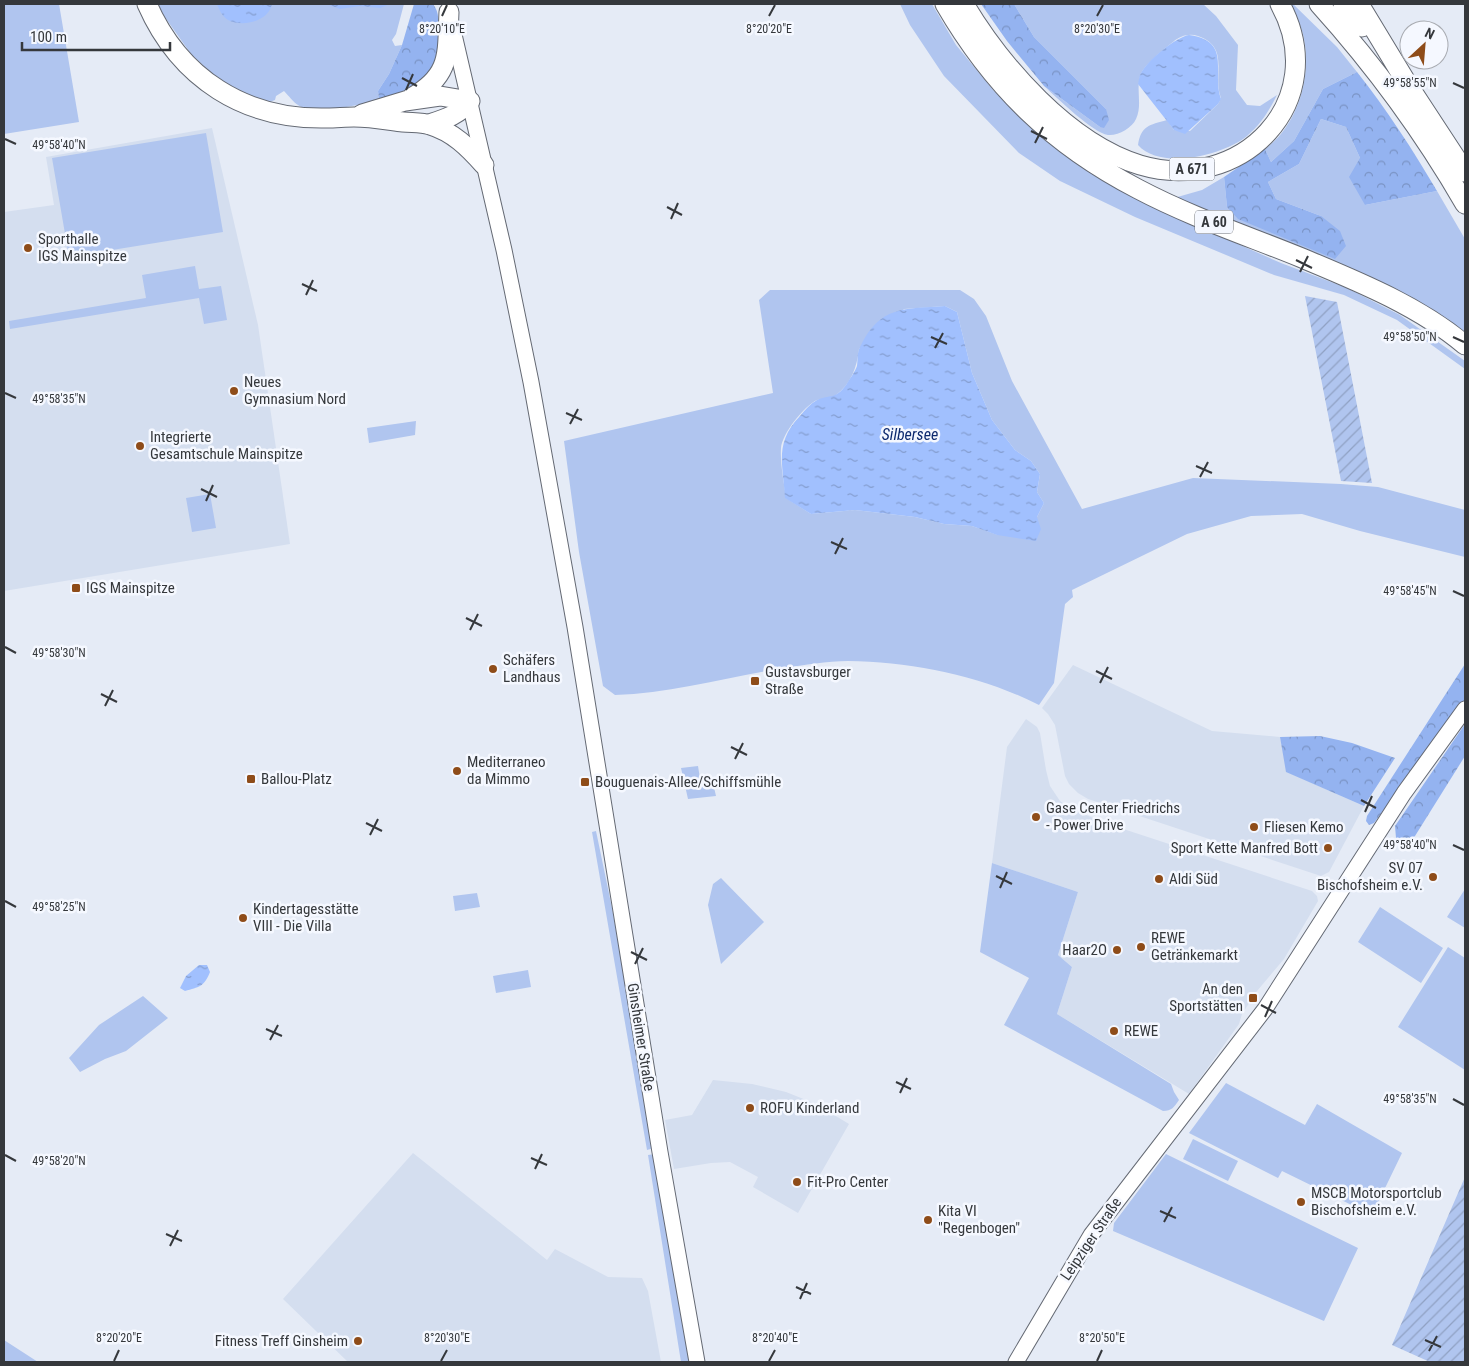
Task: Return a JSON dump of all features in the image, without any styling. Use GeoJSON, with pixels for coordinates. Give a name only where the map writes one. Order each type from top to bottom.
{"type":"FeatureCollection","features":[{"type":"Feature","properties":{"kind":"highway"},"geometry":{"type":"LineString","coordinates":[[146,4],[162,35],[189,68],[224,94],[242,103],[282,115],[326,118],[354,117],[428,124],[444,130],[459,140],[484,165]]}},
{"type":"Feature","properties":{"kind":"highway","name":"A 60"},"geometry":{"type":"LineString","coordinates":[[945,4],[974,50],[1017,102],[1059,139],[1101,168],[1170,204],[1344,275],[1426,318],[1465,345]]}},
{"type":"Feature","properties":{"kind":"highway","name":"A 671"},"geometry":{"type":"LineString","coordinates":[[964,4],[998,55],[1029,90],[1082,135],[1115,155],[1142,166],[1156,169],[1185,170],[1213,165],[1248,151],[1264,138],[1277,122],[1286,106],[1292,89],[1296,57],[1294,38],[1288,19],[1280,4]]}},
{"type":"Feature","properties":{"kind":"highway"},"geometry":{"type":"LineString","coordinates":[[1307,4],[1343,38],[1385,83]]}},
{"type":"Feature","properties":{"kind":"highway"},"geometry":{"type":"LineString","coordinates":[[1319,4],[1348,36],[1385,83],[1424,138],[1465,204]]}},
{"type":"Feature","properties":{"kind":"highway"},"geometry":{"type":"LineString","coordinates":[[1343,4],[1405,81]]}},
{"type":"Feature","properties":{"kind":"highway"},"geometry":{"type":"LineString","coordinates":[[1359,4],[1405,81],[1465,172]]}},
{"type":"Feature","properties":{"kind":"highway"},"geometry":{"type":"LineString","coordinates":[[405,101],[433,84],[442,71],[447,56],[448,8]]}},
{"type":"Feature","properties":{"kind":"highway"},"geometry":{"type":"LineString","coordinates":[[354,117],[405,101],[440,96],[470,101]]}},
{"type":"Feature","properties":{"kind":"highway"},"geometry":{"type":"LineString","coordinates":[[428,124],[453,116],[470,101]]}},
{"type":"Feature","properties":{"kind":"main road"},"geometry":{"type":"LineString","coordinates":[[448,8],[484,165]]}},
{"type":"Feature","properties":{"kind":"main road","name":"Ginsheimer Straße"},"geometry":{"type":"LineString","coordinates":[[484,165],[504,250],[531,382],[575,627],[660,1152],[697,1362]]}},
{"type":"Feature","properties":{"kind":"main road","name":"Leipziger Straße"},"geometry":{"type":"LineString","coordinates":[[1016,1362],[1091,1235],[1265,1010],[1404,793],[1465,709]]}},
{"type":"Feature","properties":{"kind":"shaded area"},"geometry":{"type":"Polygon","coordinates":[[[4,4],[59,4],[79,122],[4,134],[4,4]]]}},
{"type":"Feature","properties":{"kind":"shaded area"},"geometry":{"type":"Polygon","coordinates":[[[158,4],[404,4],[396,34],[392,40],[395,46],[402,45],[389,74],[378,91],[379,100],[349,107],[314,110],[298,105],[284,91],[276,96],[275,100],[267,103],[225,86],[191,54],[164,16],[158,4]]]}},
{"type":"Feature","properties":{"kind":"shaded area"},"geometry":{"type":"Polygon","coordinates":[[[900,4],[932,4],[956,45],[994,91],[1046,140],[1098,177],[1177,217],[1281,263],[1347,288],[1400,315],[1465,361],[1465,369],[1397,320],[1344,295],[1274,275],[1135,217],[1060,181],[1019,153],[944,76],[910,25],[900,4]]]}},
{"type":"Feature","properties":{"kind":"shaded area"},"geometry":{"type":"Polygon","coordinates":[[[1014,4],[1203,4],[1216,16],[1238,45],[1236,90],[1247,105],[1260,106],[1277,95],[1256,127],[1237,143],[1224,149],[1208,154],[1177,159],[1148,153],[1138,145],[1141,134],[1147,127],[1167,120],[1174,130],[1190,131],[1218,104],[1221,98],[1217,55],[1214,47],[1208,41],[1191,35],[1179,38],[1165,48],[1150,62],[1141,74],[1139,80],[1139,108],[1136,119],[1128,128],[1120,133],[1108,135],[1101,133],[1084,122],[1044,86],[1100,127],[1106,109],[1034,37],[1014,4]]]}},
{"type":"Feature","properties":{"kind":"shaded area"},"geometry":{"type":"Polygon","coordinates":[[[1289,4],[1293,4],[1337,47],[1357,72],[1323,89],[1294,141],[1271,162],[1265,149],[1286,127],[1294,114],[1300,100],[1306,69],[1303,34],[1289,4]]]}},
{"type":"Feature","properties":{"kind":"shaded area"},"geometry":{"type":"Polygon","coordinates":[[[1321,119],[1346,127],[1360,158],[1365,205],[1437,191],[1465,239],[1465,336],[1174,198],[1202,190],[1224,177],[1227,207],[1321,216],[1276,199],[1268,182],[1299,164],[1321,119]]]}},
{"type":"Feature","properties":{"kind":"shaded area","name":"Integrierte Gesamtschule Mainspitze"},"geometry":{"type":"Polygon","coordinates":[[[212,128],[258,325],[290,544],[4,591],[4,212],[54,205],[46,157],[212,128]]]}},
{"type":"Feature","properties":{"kind":"shaded area"},"geometry":{"type":"Polygon","coordinates":[[[206,133],[223,232],[69,257],[52,158],[206,133]]]}},
{"type":"Feature","properties":{"kind":"shaded area"},"geometry":{"type":"Polygon","coordinates":[[[195,266],[199,289],[221,286],[227,320],[204,324],[199,298],[10,329],[9,321],[146,298],[142,275],[195,266]]]}},
{"type":"Feature","properties":{"kind":"shaded area"},"geometry":{"type":"Polygon","coordinates":[[[770,290],[960,290],[974,299],[986,316],[1012,381],[1082,509],[1193,478],[1378,487],[1465,510],[1465,557],[1360,531],[1302,514],[1251,516],[1187,534],[1072,590],[1073,597],[1065,604],[1054,683],[1039,705],[994,686],[946,672],[897,664],[848,661],[808,664],[679,688],[615,695],[603,686],[579,552],[564,441],[773,393],[759,300],[770,290]],[[945,306],[904,309],[859,349],[855,369],[846,386],[834,396],[812,403],[785,435],[781,454],[786,498],[811,514],[855,510],[915,517],[944,524],[972,526],[998,535],[1037,517],[1044,503],[1037,492],[1040,474],[1031,461],[1015,450],[992,420],[972,373],[957,312],[945,306]]]}},
{"type":"Feature","properties":{"kind":"shaded area"},"geometry":{"type":"Polygon","coordinates":[[[1305,296],[1337,302],[1372,483],[1341,481],[1305,296]]]}},
{"type":"Feature","properties":{"kind":"shaded area"},"geometry":{"type":"Polygon","coordinates":[[[416,421],[415,435],[369,443],[367,428],[416,421]]]}},
{"type":"Feature","properties":{"kind":"shaded area"},"geometry":{"type":"Polygon","coordinates":[[[210,494],[216,528],[192,532],[186,498],[210,494]]]}},
{"type":"Feature","properties":{"kind":"shaded area"},"geometry":{"type":"Polygon","coordinates":[[[1073,665],[1212,731],[1280,737],[1287,772],[1364,806],[1329,872],[1321,876],[1088,799],[1078,793],[1069,784],[1065,776],[1055,725],[1042,708],[1073,665]]]}},
{"type":"Feature","properties":{"kind":"shaded area"},"geometry":{"type":"Polygon","coordinates":[[[1026,719],[1037,727],[1040,733],[1050,786],[1060,801],[1068,807],[1102,822],[1312,891],[1317,896],[1318,901],[1284,959],[1257,991],[1242,1014],[1239,1024],[1189,1094],[1057,1014],[1072,967],[1058,955],[1078,892],[992,863],[1007,747],[1026,719]]]}},
{"type":"Feature","properties":{"kind":"shaded area"},"geometry":{"type":"Polygon","coordinates":[[[698,766],[701,785],[713,783],[716,796],[688,799],[681,768],[698,766]]]}},
{"type":"Feature","properties":{"kind":"shaded area"},"geometry":{"type":"Polygon","coordinates":[[[596,831],[612,908],[654,1148],[647,1150],[592,832],[596,831]]]}},
{"type":"Feature","properties":{"kind":"shaded area"},"geometry":{"type":"Polygon","coordinates":[[[992,863],[1078,892],[1058,955],[1072,967],[1057,1014],[1171,1084],[1179,1100],[1172,1108],[1163,1111],[1004,1025],[1029,978],[980,952],[992,863]]]}},
{"type":"Feature","properties":{"kind":"shaded area"},"geometry":{"type":"Polygon","coordinates":[[[721,878],[764,922],[721,964],[708,905],[713,884],[721,878]]]}},
{"type":"Feature","properties":{"kind":"shaded area"},"geometry":{"type":"Polygon","coordinates":[[[1465,889],[1465,928],[1447,917],[1465,889]]]}},
{"type":"Feature","properties":{"kind":"shaded area"},"geometry":{"type":"Polygon","coordinates":[[[477,893],[480,907],[455,911],[453,896],[477,893]]]}},
{"type":"Feature","properties":{"kind":"shaded area"},"geometry":{"type":"Polygon","coordinates":[[[1380,907],[1443,948],[1421,983],[1358,942],[1380,907]]]}},
{"type":"Feature","properties":{"kind":"shaded area"},"geometry":{"type":"Polygon","coordinates":[[[1448,947],[1465,958],[1465,1070],[1398,1027],[1448,947]]]}},
{"type":"Feature","properties":{"kind":"shaded area"},"geometry":{"type":"Polygon","coordinates":[[[528,970],[531,987],[496,993],[493,976],[528,970]]]}},
{"type":"Feature","properties":{"kind":"shaded area"},"geometry":{"type":"Polygon","coordinates":[[[143,996],[168,1018],[126,1051],[80,1072],[69,1058],[99,1025],[143,996]]]}},
{"type":"Feature","properties":{"kind":"shaded area"},"geometry":{"type":"Polygon","coordinates":[[[713,1080],[752,1084],[786,1092],[816,1104],[849,1124],[798,1213],[753,1187],[758,1177],[730,1162],[674,1169],[665,1120],[692,1115],[713,1080]]]}},
{"type":"Feature","properties":{"kind":"shaded area"},"geometry":{"type":"Polygon","coordinates":[[[1226,1083],[1305,1125],[1317,1104],[1402,1153],[1372,1215],[1282,1171],[1278,1178],[1189,1133],[1226,1083]]]}},
{"type":"Feature","properties":{"kind":"shaded area"},"geometry":{"type":"Polygon","coordinates":[[[1193,1139],[1238,1161],[1228,1181],[1183,1159],[1193,1139]]]}},
{"type":"Feature","properties":{"kind":"shaded area"},"geometry":{"type":"Polygon","coordinates":[[[413,1153],[547,1260],[555,1249],[608,1277],[642,1278],[648,1291],[661,1362],[348,1362],[283,1299],[413,1153]]]}},
{"type":"Feature","properties":{"kind":"shaded area"},"geometry":{"type":"Polygon","coordinates":[[[655,1154],[690,1362],[681,1362],[648,1155],[655,1154]]]}},
{"type":"Feature","properties":{"kind":"shaded area"},"geometry":{"type":"Polygon","coordinates":[[[1166,1154],[1358,1248],[1324,1321],[1113,1231],[1114,1223],[1166,1154]]]}},
{"type":"Feature","properties":{"kind":"shaded area"},"geometry":{"type":"Polygon","coordinates":[[[1465,1177],[1465,1362],[1430,1362],[1392,1345],[1465,1177]]]}},
{"type":"Feature","properties":{"kind":"shaded area"},"geometry":{"type":"Polygon","coordinates":[[[4,1340],[38,1362],[4,1362],[4,1340]]]}},
{"type":"Feature","properties":{"kind":"green space"},"geometry":{"type":"Polygon","coordinates":[[[414,4],[433,4],[437,11],[439,33],[436,62],[432,72],[417,86],[379,100],[378,91],[389,74],[402,45],[414,4]]]}},
{"type":"Feature","properties":{"kind":"green space"},"geometry":{"type":"Polygon","coordinates":[[[981,4],[1014,4],[1034,37],[1106,109],[1109,120],[1104,128],[1044,86],[1007,41],[981,4]]]}},
{"type":"Feature","properties":{"kind":"green space"},"geometry":{"type":"Polygon","coordinates":[[[1357,72],[1399,130],[1437,191],[1365,205],[1349,177],[1360,158],[1346,127],[1321,119],[1299,164],[1268,182],[1276,199],[1321,216],[1340,231],[1346,246],[1335,259],[1238,219],[1227,207],[1224,177],[1265,149],[1271,162],[1294,141],[1323,89],[1357,72]]]}},
{"type":"Feature","properties":{"kind":"green space"},"geometry":{"type":"Polygon","coordinates":[[[1465,664],[1465,702],[1374,823],[1369,825],[1366,821],[1367,816],[1465,664]]]}},
{"type":"Feature","properties":{"kind":"green space"},"geometry":{"type":"Polygon","coordinates":[[[1465,724],[1465,756],[1415,836],[1408,842],[1400,843],[1396,838],[1395,826],[1465,724]]]}},
{"type":"Feature","properties":{"kind":"green space"},"geometry":{"type":"Polygon","coordinates":[[[1320,736],[1352,743],[1395,758],[1364,806],[1286,772],[1280,737],[1320,736]]]}},
{"type":"Feature","properties":{"kind":"water"},"geometry":{"type":"Polygon","coordinates":[[[217,4],[272,4],[270,10],[261,19],[241,23],[226,19],[217,4]]]}},
{"type":"Feature","properties":{"kind":"water"},"geometry":{"type":"Polygon","coordinates":[[[326,4],[390,4],[380,8],[360,6],[340,9],[326,4]]]}},
{"type":"Feature","properties":{"kind":"water"},"geometry":{"type":"Polygon","coordinates":[[[1189,35],[1203,38],[1216,51],[1221,99],[1185,134],[1174,130],[1138,84],[1141,73],[1156,56],[1170,44],[1189,35]]]}},
{"type":"Feature","properties":{"kind":"water","name":"Silbersee"},"geometry":{"type":"Polygon","coordinates":[[[945,306],[957,312],[972,373],[992,420],[1015,450],[1031,461],[1040,474],[1037,492],[1044,503],[1037,517],[1041,529],[1036,541],[997,535],[972,526],[944,524],[915,517],[855,510],[811,514],[785,498],[782,454],[786,435],[812,403],[835,395],[842,390],[857,366],[859,349],[876,323],[885,316],[906,309],[945,306]]]}},
{"type":"Feature","properties":{"kind":"water"},"geometry":{"type":"Polygon","coordinates":[[[199,965],[207,965],[210,972],[206,981],[190,990],[185,991],[180,988],[186,976],[199,965]]]}},
{"type":"Feature","properties":{"kind":"place","name":"Sporthalle IGS Mainspitze"},"geometry":{"type":"Point","coordinates":[28,248]}},
{"type":"Feature","properties":{"kind":"place","name":"Neues Gymnasium Nord"},"geometry":{"type":"Point","coordinates":[234,391]}},
{"type":"Feature","properties":{"kind":"place","name":"Integrierte Gesamtschule Mainspitze"},"geometry":{"type":"Point","coordinates":[140,446]}},
{"type":"Feature","properties":{"kind":"place","name":"IGS Mainspitze"},"geometry":{"type":"Point","coordinates":[76,588]}},
{"type":"Feature","properties":{"kind":"place","name":"Schäfers Landhaus"},"geometry":{"type":"Point","coordinates":[493,669]}},
{"type":"Feature","properties":{"kind":"place","name":"Gustavsburger Straße"},"geometry":{"type":"Point","coordinates":[755,681]}},
{"type":"Feature","properties":{"kind":"place","name":"Mediterraneo da Mimmo"},"geometry":{"type":"Point","coordinates":[457,771]}},
{"type":"Feature","properties":{"kind":"place","name":"Ballou-Platz"},"geometry":{"type":"Point","coordinates":[251,779]}},
{"type":"Feature","properties":{"kind":"place","name":"Bouguenais-Allee/Schiffsmühle"},"geometry":{"type":"Point","coordinates":[585,782]}},
{"type":"Feature","properties":{"kind":"place","name":"Gase Center Friedrichs - Power Drive"},"geometry":{"type":"Point","coordinates":[1036,817]}},
{"type":"Feature","properties":{"kind":"place","name":"Fliesen Kemo"},"geometry":{"type":"Point","coordinates":[1254,827]}},
{"type":"Feature","properties":{"kind":"place","name":"Sport Kette Manfred Bott"},"geometry":{"type":"Point","coordinates":[1328,848]}},
{"type":"Feature","properties":{"kind":"place","name":"SV 07 Bischofsheim e.V."},"geometry":{"type":"Point","coordinates":[1433,877]}},
{"type":"Feature","properties":{"kind":"place","name":"Aldi Süd"},"geometry":{"type":"Point","coordinates":[1159,879]}},
{"type":"Feature","properties":{"kind":"place","name":"Kindertagesstätte VIII - Die Villa"},"geometry":{"type":"Point","coordinates":[243,918]}},
{"type":"Feature","properties":{"kind":"place","name":"REWE Getränkemarkt"},"geometry":{"type":"Point","coordinates":[1141,947]}},
{"type":"Feature","properties":{"kind":"place","name":"Haar2O"},"geometry":{"type":"Point","coordinates":[1117,950]}},
{"type":"Feature","properties":{"kind":"place","name":"An den Sportstätten"},"geometry":{"type":"Point","coordinates":[1253,998]}},
{"type":"Feature","properties":{"kind":"place","name":"REWE"},"geometry":{"type":"Point","coordinates":[1114,1031]}},
{"type":"Feature","properties":{"kind":"place","name":"ROFU Kinderland"},"geometry":{"type":"Point","coordinates":[750,1108]}},
{"type":"Feature","properties":{"kind":"place","name":"Fit-Pro Center"},"geometry":{"type":"Point","coordinates":[797,1182]}},
{"type":"Feature","properties":{"kind":"place","name":"MSCB Motorsportclub Bischofsheim e.V."},"geometry":{"type":"Point","coordinates":[1301,1202]}},
{"type":"Feature","properties":{"kind":"place","name":"Kita VI \"Regenbogen\""},"geometry":{"type":"Point","coordinates":[928,1220]}},
{"type":"Feature","properties":{"kind":"place","name":"Fitness Treff Ginsheim"},"geometry":{"type":"Point","coordinates":[358,1341]}}]}
